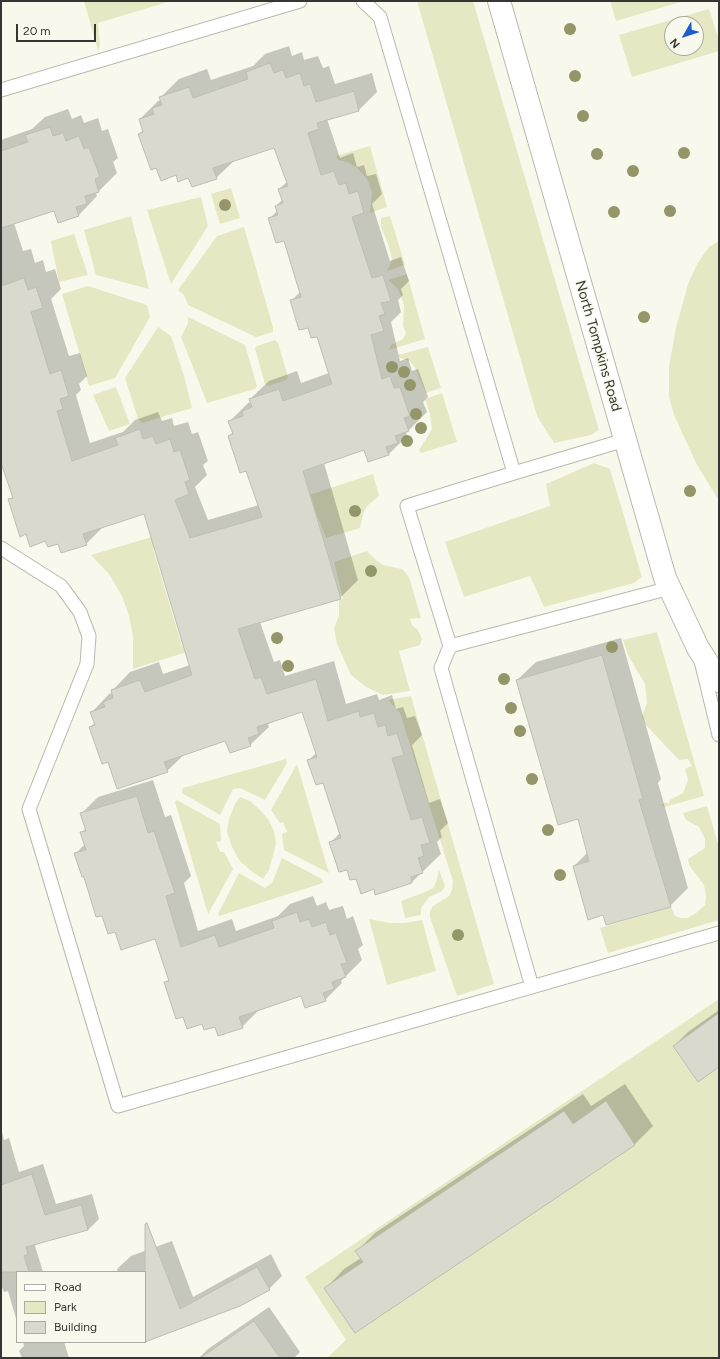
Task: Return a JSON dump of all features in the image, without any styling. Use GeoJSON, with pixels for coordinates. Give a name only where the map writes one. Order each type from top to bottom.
{"type":"FeatureCollection","features":[{"type":"Feature","properties":{"kind":"street","name":"North Tompkins Road"},"geometry":{"type":"LineString","coordinates":[[499,1],[663,570],[698,648],[719,681]]}},
{"type":"Feature","properties":{"kind":"lane"},"geometry":{"type":"LineString","coordinates":[[1,90],[300,1]]}},
{"type":"Feature","properties":{"kind":"lane"},"geometry":{"type":"LineString","coordinates":[[363,1],[380,17],[514,473]]}},
{"type":"Feature","properties":{"kind":"lane"},"geometry":{"type":"LineString","coordinates":[[532,987],[441,668],[450,646],[408,506],[625,440]]}},
{"type":"Feature","properties":{"kind":"lane"},"geometry":{"type":"LineString","coordinates":[[1,548],[61,586],[80,612],[89,636],[87,664],[29,809],[118,1106],[719,933]]}},
{"type":"Feature","properties":{"kind":"lane"},"geometry":{"type":"LineString","coordinates":[[450,646],[670,588]]}},
{"type":"Feature","properties":{"kind":"lane"},"geometry":{"type":"LineString","coordinates":[[698,648],[719,735]]}},
{"type":"Feature","properties":{"kind":"green space"},"geometry":{"type":"Polygon","coordinates":[[[84,1],[171,1],[98,23],[100,45],[98,51],[84,1]]]}},
{"type":"Feature","properties":{"kind":"green space"},"geometry":{"type":"Polygon","coordinates":[[[417,1],[473,1],[599,430],[591,435],[554,443],[537,416],[417,1]]]}},
{"type":"Feature","properties":{"kind":"green space"},"geometry":{"type":"Polygon","coordinates":[[[610,1],[684,1],[616,21],[610,1]]]}},
{"type":"Feature","properties":{"kind":"green space"},"geometry":{"type":"Polygon","coordinates":[[[709,9],[719,40],[719,51],[704,55],[704,16],[685,16],[709,9]]]}},
{"type":"Feature","properties":{"kind":"green space"},"geometry":{"type":"Polygon","coordinates":[[[664,22],[664,56],[702,56],[632,77],[619,35],[664,22]]]}},
{"type":"Feature","properties":{"kind":"green space"},"geometry":{"type":"Polygon","coordinates":[[[370,146],[387,207],[370,213],[372,192],[367,179],[357,168],[349,163],[338,160],[336,156],[370,146]]]}},
{"type":"Feature","properties":{"kind":"green space"},"geometry":{"type":"Polygon","coordinates":[[[231,188],[240,218],[220,224],[211,194],[231,188]]]}},
{"type":"Feature","properties":{"kind":"green space"},"geometry":{"type":"Polygon","coordinates":[[[201,197],[208,226],[171,284],[147,210],[201,197]]]}},
{"type":"Feature","properties":{"kind":"green space"},"geometry":{"type":"Polygon","coordinates":[[[131,216],[149,289],[96,275],[84,230],[131,216]]]}},
{"type":"Feature","properties":{"kind":"green space"},"geometry":{"type":"Polygon","coordinates":[[[390,216],[405,265],[387,271],[392,259],[389,246],[381,227],[381,218],[390,216]]]}},
{"type":"Feature","properties":{"kind":"green space"},"geometry":{"type":"Polygon","coordinates":[[[244,227],[273,327],[273,332],[256,337],[188,305],[184,295],[178,290],[217,236],[244,227]]]}},
{"type":"Feature","properties":{"kind":"green space"},"geometry":{"type":"Polygon","coordinates":[[[74,234],[88,275],[59,282],[51,241],[74,234]]]}},
{"type":"Feature","properties":{"kind":"green space"},"geometry":{"type":"Polygon","coordinates":[[[719,241],[719,501],[696,463],[674,415],[669,397],[669,366],[676,328],[688,284],[697,264],[709,247],[719,241]]]}},
{"type":"Feature","properties":{"kind":"green space"},"geometry":{"type":"Polygon","coordinates":[[[407,274],[425,339],[389,350],[391,345],[403,339],[406,333],[403,326],[404,305],[398,289],[388,280],[407,274]]]}},
{"type":"Feature","properties":{"kind":"green space"},"geometry":{"type":"Polygon","coordinates":[[[88,286],[147,305],[150,317],[115,378],[89,386],[62,294],[88,286]]]}},
{"type":"Feature","properties":{"kind":"green space"},"geometry":{"type":"Polygon","coordinates":[[[188,317],[245,345],[257,386],[255,389],[207,403],[181,337],[188,323],[188,317]]]}},
{"type":"Feature","properties":{"kind":"green space"},"geometry":{"type":"Polygon","coordinates":[[[158,327],[171,336],[184,376],[192,408],[142,423],[138,419],[125,378],[158,327]]]}},
{"type":"Feature","properties":{"kind":"green space"},"geometry":{"type":"Polygon","coordinates":[[[275,340],[278,343],[288,377],[286,380],[268,386],[265,384],[255,348],[275,340]]]}},
{"type":"Feature","properties":{"kind":"green space"},"geometry":{"type":"Polygon","coordinates":[[[428,347],[441,388],[426,393],[415,368],[410,361],[400,358],[398,355],[428,347]]]}},
{"type":"Feature","properties":{"kind":"green space"},"geometry":{"type":"Polygon","coordinates":[[[116,387],[130,424],[109,431],[93,395],[116,387]]]}},
{"type":"Feature","properties":{"kind":"green space"},"geometry":{"type":"Polygon","coordinates":[[[442,393],[457,442],[421,453],[419,450],[432,429],[430,414],[425,399],[442,393]]]}},
{"type":"Feature","properties":{"kind":"green space"},"geometry":{"type":"Polygon","coordinates":[[[594,463],[610,469],[642,577],[634,583],[544,607],[530,576],[464,597],[445,542],[550,506],[546,484],[594,463]]]}},
{"type":"Feature","properties":{"kind":"green space"},"geometry":{"type":"Polygon","coordinates":[[[373,474],[379,496],[368,505],[364,511],[360,528],[326,538],[309,495],[373,474]]]}},
{"type":"Feature","properties":{"kind":"green space"},"geometry":{"type":"Polygon","coordinates":[[[155,536],[159,546],[153,549],[182,646],[189,645],[190,651],[133,669],[133,636],[129,616],[122,596],[109,574],[91,555],[155,536]]]}},
{"type":"Feature","properties":{"kind":"green space"},"geometry":{"type":"Polygon","coordinates":[[[367,551],[383,565],[402,569],[409,577],[421,618],[410,619],[412,625],[418,630],[422,639],[420,645],[399,651],[410,691],[383,695],[366,687],[351,675],[337,644],[334,629],[339,615],[339,600],[343,599],[334,562],[367,551]]]}},
{"type":"Feature","properties":{"kind":"green space"},"geometry":{"type":"Polygon","coordinates":[[[657,632],[704,796],[665,807],[661,805],[666,802],[668,804],[670,800],[683,793],[688,780],[685,769],[692,766],[688,759],[679,760],[645,724],[642,717],[647,703],[645,684],[628,655],[623,640],[657,632]]]}},
{"type":"Feature","properties":{"kind":"green space"},"geometry":{"type":"Polygon","coordinates":[[[411,696],[494,984],[457,996],[430,917],[430,911],[433,906],[449,896],[452,890],[453,881],[400,713],[388,700],[411,696]]]}},
{"type":"Feature","properties":{"kind":"green space"},"geometry":{"type":"Polygon","coordinates":[[[286,759],[287,763],[265,800],[240,788],[233,789],[220,815],[182,793],[183,788],[286,759]]]}},
{"type":"Feature","properties":{"kind":"green space"},"geometry":{"type":"Polygon","coordinates":[[[297,764],[329,873],[284,850],[282,834],[287,832],[283,822],[280,823],[271,810],[297,764]]]}},
{"type":"Feature","properties":{"kind":"green space"},"geometry":{"type":"Polygon","coordinates":[[[240,797],[250,801],[261,811],[268,819],[274,831],[276,844],[269,870],[263,879],[239,860],[232,847],[227,832],[229,819],[235,804],[240,797]]]}},
{"type":"Feature","properties":{"kind":"green space"},"geometry":{"type":"Polygon","coordinates":[[[177,800],[220,824],[221,841],[216,842],[220,852],[224,852],[233,869],[208,914],[175,802],[177,800]]]}},
{"type":"Feature","properties":{"kind":"green space"},"geometry":{"type":"Polygon","coordinates":[[[707,806],[719,847],[719,920],[608,953],[600,928],[671,907],[675,916],[688,918],[705,905],[706,896],[704,885],[689,865],[688,859],[705,848],[705,839],[699,827],[686,820],[683,813],[707,806]]]}},
{"type":"Feature","properties":{"kind":"green space"},"geometry":{"type":"Polygon","coordinates":[[[282,858],[322,879],[323,883],[219,916],[218,914],[239,873],[265,888],[272,883],[282,858]]]}},
{"type":"Feature","properties":{"kind":"green space"},"geometry":{"type":"Polygon","coordinates":[[[439,870],[445,886],[442,891],[429,897],[421,908],[421,915],[405,918],[401,901],[433,888],[439,870]]]}},
{"type":"Feature","properties":{"kind":"green space"},"geometry":{"type":"Polygon","coordinates":[[[369,919],[390,923],[405,923],[422,920],[436,971],[387,985],[369,919]]]}},
{"type":"Feature","properties":{"kind":"green space"},"geometry":{"type":"Polygon","coordinates":[[[719,999],[719,1358],[327,1358],[346,1340],[305,1277],[719,999]]]}},
{"type":"Feature","properties":{"kind":"building"},"geometry":{"type":"Polygon","coordinates":[[[270,63],[274,73],[283,70],[286,78],[300,73],[304,86],[310,84],[316,102],[354,91],[359,111],[317,123],[319,129],[308,133],[321,175],[334,171],[339,185],[346,183],[349,194],[358,191],[364,213],[352,217],[372,278],[383,275],[391,301],[381,303],[385,314],[379,316],[384,331],[371,335],[382,379],[390,376],[394,388],[400,387],[410,416],[404,418],[409,431],[395,436],[398,443],[386,447],[389,455],[368,462],[364,450],[303,471],[341,599],[238,629],[255,679],[261,677],[267,694],[316,679],[328,721],[359,711],[360,717],[374,713],[378,727],[385,725],[388,736],[397,733],[404,755],[392,758],[411,820],[422,817],[430,843],[421,845],[424,856],[418,858],[423,873],[411,877],[412,883],[375,895],[374,889],[361,894],[356,879],[350,880],[347,870],[339,872],[329,842],[341,838],[323,783],[316,785],[307,760],[317,757],[302,712],[257,727],[259,734],[248,738],[251,746],[230,753],[225,741],[164,762],[168,772],[117,789],[108,762],[102,764],[89,727],[95,725],[90,712],[105,707],[103,702],[113,698],[111,690],[140,680],[145,692],[192,675],[144,514],[83,534],[87,545],[61,553],[58,544],[48,547],[45,541],[30,547],[26,534],[20,537],[8,499],[13,498],[1,463],[1,286],[24,278],[28,290],[36,287],[43,308],[31,312],[50,374],[61,370],[69,396],[60,399],[63,409],[57,411],[72,461],[118,445],[115,438],[140,429],[143,439],[153,436],[156,444],[170,439],[174,452],[180,450],[190,480],[185,482],[189,494],[175,500],[190,538],[262,517],[246,471],[240,473],[228,436],[233,434],[228,421],[243,416],[242,411],[252,407],[249,399],[279,389],[283,401],[332,384],[317,337],[311,338],[308,328],[299,330],[290,300],[301,297],[284,241],[276,243],[268,218],[278,215],[275,206],[283,203],[278,189],[288,186],[274,148],[213,168],[217,179],[192,187],[188,178],[178,182],[176,175],[161,181],[156,168],[151,170],[138,134],[143,132],[139,119],[154,114],[152,108],[162,105],[159,97],[189,87],[193,98],[248,79],[246,72],[270,63]]]}},
{"type":"Feature","properties":{"kind":"building"},"geometry":{"type":"Polygon","coordinates":[[[50,127],[53,136],[63,133],[66,141],[79,136],[84,149],[89,147],[100,177],[95,179],[99,192],[85,196],[87,204],[76,207],[79,216],[58,223],[54,211],[1,228],[1,151],[28,142],[25,135],[50,127]]]}},
{"type":"Feature","properties":{"kind":"building"},"geometry":{"type":"Polygon","coordinates":[[[602,655],[643,799],[639,800],[671,907],[606,925],[603,915],[588,920],[573,866],[589,861],[578,819],[558,825],[516,680],[602,655]]]}},
{"type":"Feature","properties":{"kind":"building"},"geometry":{"type":"Polygon","coordinates":[[[137,796],[148,833],[154,831],[175,893],[166,896],[181,947],[215,935],[219,947],[274,928],[272,921],[297,912],[300,922],[309,919],[312,927],[326,922],[330,935],[336,933],[347,963],[341,964],[346,977],[332,982],[334,989],[323,993],[326,1001],[305,1008],[301,996],[239,1017],[243,1028],[218,1036],[215,1027],[204,1030],[202,1024],[187,1029],[183,1017],[176,1019],[164,982],[169,981],[155,939],[121,950],[115,932],[108,934],[102,916],[96,917],[84,877],[82,877],[74,853],[86,850],[80,832],[86,831],[80,813],[137,796]]]}},
{"type":"Feature","properties":{"kind":"building"},"geometry":{"type":"Polygon","coordinates":[[[719,1013],[719,1067],[698,1082],[673,1046],[719,1013]]]}},
{"type":"Feature","properties":{"kind":"building"},"geometry":{"type":"Polygon","coordinates":[[[606,1101],[635,1145],[355,1333],[324,1288],[363,1262],[355,1251],[564,1111],[573,1124],[606,1101]]]}},
{"type":"Feature","properties":{"kind":"building"},"geometry":{"type":"Polygon","coordinates":[[[32,1174],[45,1215],[81,1205],[88,1230],[26,1247],[28,1254],[24,1256],[29,1271],[1,1272],[1,1185],[32,1174]]]}},
{"type":"Feature","properties":{"kind":"building"},"geometry":{"type":"Polygon","coordinates":[[[147,1223],[180,1309],[257,1267],[270,1290],[240,1306],[146,1342],[145,1224],[147,1223]]]}},
{"type":"Feature","properties":{"kind":"building"},"geometry":{"type":"Polygon","coordinates":[[[254,1321],[280,1358],[200,1358],[254,1321]]]}}]}
